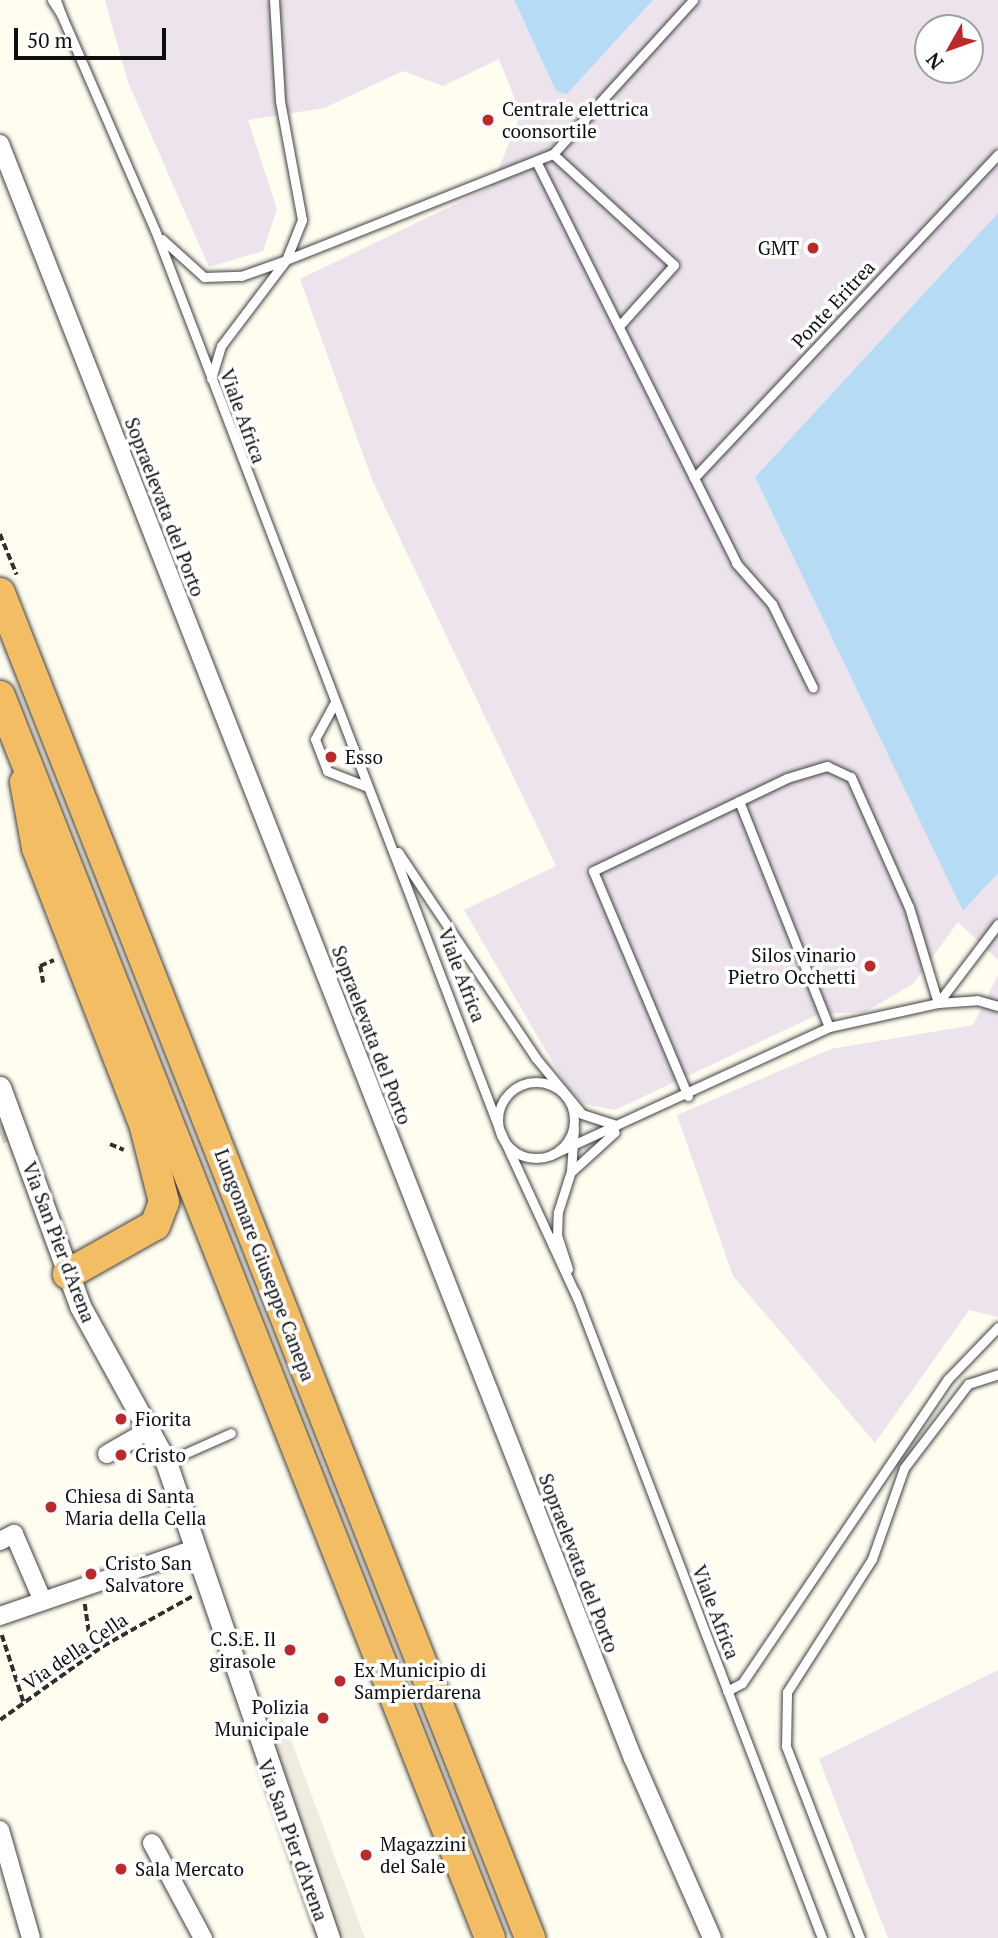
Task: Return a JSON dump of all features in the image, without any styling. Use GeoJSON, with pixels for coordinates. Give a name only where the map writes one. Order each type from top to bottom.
{"type":"FeatureCollection","features":[{"type":"Feature","properties":{"kind":"highway","name":"Lungomare Giuseppe Canepa"},"geometry":{"type":"LineString","coordinates":[[0,593],[530,1938]]}},
{"type":"Feature","properties":{"kind":"highway","name":"Lungomare Giuseppe Canepa"},"geometry":{"type":"LineString","coordinates":[[0,696],[490,1938]]}},
{"type":"Feature","properties":{"kind":"highway"},"geometry":{"type":"LineString","coordinates":[[20,747],[37,848],[145,1127],[164,1202],[155,1225],[68,1274]]}},
{"type":"Feature","properties":{"kind":"street","name":"Sopraelevata del Porto"},"geometry":{"type":"LineString","coordinates":[[0,144],[633,1758],[712,1938]]}},
{"type":"Feature","properties":{"kind":"street","name":"Via San Pier d'Arena"},"geometry":{"type":"LineString","coordinates":[[0,1087],[68,1274],[166,1462],[329,1938]]}},
{"type":"Feature","properties":{"kind":"street"},"geometry":{"type":"LineString","coordinates":[[107,1454],[149,1430]]}},
{"type":"Feature","properties":{"kind":"street"},"geometry":{"type":"LineString","coordinates":[[0,1541],[14,1534],[42,1599]]}},
{"type":"Feature","properties":{"kind":"street"},"geometry":{"type":"LineString","coordinates":[[0,1616],[42,1599],[197,1548]]}},
{"type":"Feature","properties":{"kind":"street"},"geometry":{"type":"LineString","coordinates":[[0,1830],[31,1938]]}},
{"type":"Feature","properties":{"kind":"street"},"geometry":{"type":"LineString","coordinates":[[152,1843],[203,1938]]}},
{"type":"Feature","properties":{"kind":"lane","name":"Viale Africa"},"geometry":{"type":"LineString","coordinates":[[54,0],[155,230],[500,1131],[577,1298]]}},
{"type":"Feature","properties":{"kind":"lane"},"geometry":{"type":"LineString","coordinates":[[211,381],[221,346],[285,260],[302,220],[280,102],[274,0]]}},
{"type":"Feature","properties":{"kind":"lane"},"geometry":{"type":"LineString","coordinates":[[155,230],[181,262],[204,277],[241,276],[553,154],[693,0]]}},
{"type":"Feature","properties":{"kind":"lane"},"geometry":{"type":"LineString","coordinates":[[553,154],[674,265],[618,326]]}},
{"type":"Feature","properties":{"kind":"lane","name":"Ponte Eritrea"},"geometry":{"type":"LineString","coordinates":[[694,478],[998,154]]}},
{"type":"Feature","properties":{"kind":"lane"},"geometry":{"type":"LineString","coordinates":[[536,161],[736,563],[772,604],[813,688]]}},
{"type":"Feature","properties":{"kind":"lane"},"geometry":{"type":"LineString","coordinates":[[335,702],[315,739],[327,771],[368,787]]}},
{"type":"Feature","properties":{"kind":"lane"},"geometry":{"type":"LineString","coordinates":[[688,1096],[593,870],[739,800],[827,766],[851,777],[909,907],[938,1003]]}},
{"type":"Feature","properties":{"kind":"lane"},"geometry":{"type":"LineString","coordinates":[[739,800],[829,1027]]}},
{"type":"Feature","properties":{"kind":"lane","name":"Viale Africa"},"geometry":{"type":"LineString","coordinates":[[386,833],[566,1096],[573,1128],[572,1146],[570,1173],[557,1236],[577,1298],[822,1938]]}},
{"type":"Feature","properties":{"kind":"lane"},"geometry":{"type":"LineString","coordinates":[[938,1003],[998,924]]}},
{"type":"Feature","properties":{"kind":"lane"},"geometry":{"type":"LineString","coordinates":[[551,1155],[688,1096],[829,1027],[938,1003],[977,1000],[998,1006]]}},
{"type":"Feature","properties":{"kind":"lane"},"geometry":{"type":"LineString","coordinates":[[500,1131],[501,1105],[519,1086],[544,1083],[566,1096],[594,1122],[620,1125]]}},
{"type":"Feature","properties":{"kind":"lane"},"geometry":{"type":"LineString","coordinates":[[570,1173],[593,1148],[635,1120]]}},
{"type":"Feature","properties":{"kind":"lane"},"geometry":{"type":"LineString","coordinates":[[551,1155],[573,1128]]}},
{"type":"Feature","properties":{"kind":"lane","name":"Viale Africa"},"geometry":{"type":"LineString","coordinates":[[500,1131],[514,1151],[551,1155]]}},
{"type":"Feature","properties":{"kind":"lane"},"geometry":{"type":"LineString","coordinates":[[727,1691],[742,1683],[948,1379],[998,1327]]}},
{"type":"Feature","properties":{"kind":"lane"},"geometry":{"type":"LineString","coordinates":[[860,1938],[786,1746],[785,1700],[796,1672],[872,1559],[904,1468],[968,1384],[998,1374]]}},
{"type":"Feature","properties":{"kind":"lane"},"geometry":{"type":"LineString","coordinates":[[166,1462],[231,1433]]}},
{"type":"Feature","properties":{"kind":"path"},"geometry":{"type":"LineString","coordinates":[[110,1144],[129,1157]]}},
{"type":"Feature","properties":{"kind":"path"},"geometry":{"type":"LineString","coordinates":[[83,1586],[92,1654]]}},
{"type":"Feature","properties":{"kind":"path","name":"Via della Cella"},"geometry":{"type":"LineString","coordinates":[[0,1720],[92,1654],[168,1608]]}},
{"type":"Feature","properties":{"kind":"path"},"geometry":{"type":"LineString","coordinates":[[0,1627],[24,1703]]}},
{"type":"Feature","properties":{"kind":"shaded area"},"geometry":{"type":"Polygon","coordinates":[[[105,0],[514,0],[556,91],[567,94],[653,0],[998,0],[998,213],[755,477],[964,910],[998,873],[998,960],[958,922],[913,984],[865,1012],[819,1014],[615,1110],[584,1104],[567,1087],[464,910],[556,866],[373,482],[300,279],[491,187],[521,114],[499,59],[443,86],[403,71],[324,108],[248,120],[277,209],[263,251],[209,267],[128,82],[105,0]]]}},
{"type":"Feature","properties":{"kind":"shaded area"},"geometry":{"type":"Polygon","coordinates":[[[998,975],[998,1317],[969,1310],[875,1443],[733,1276],[677,1115],[831,1049],[973,1025],[998,975]]]}},
{"type":"Feature","properties":{"kind":"shaded area"},"geometry":{"type":"Polygon","coordinates":[[[998,1670],[998,1938],[888,1938],[819,1759],[998,1670]]]}},
{"type":"Feature","properties":{"kind":"shaded area"},"geometry":{"type":"Polygon","coordinates":[[[282,1716],[365,1938],[341,1938],[271,1740],[282,1716]]]}},
{"type":"Feature","properties":{"kind":"water"},"geometry":{"type":"Polygon","coordinates":[[[514,0],[653,0],[567,94],[556,91],[514,0]]]}},
{"type":"Feature","properties":{"kind":"water"},"geometry":{"type":"Polygon","coordinates":[[[998,213],[998,873],[963,911],[755,477],[998,213]]]}},
{"type":"Feature","properties":{"kind":"tunnel"},"geometry":{"type":"LineString","coordinates":[[0,1135],[16,1129]]}},
{"type":"Feature","properties":{"kind":"place","name":"Centrale elettrica coonsortile"},"geometry":{"type":"Point","coordinates":[488,120]}},
{"type":"Feature","properties":{"kind":"place","name":"GMT"},"geometry":{"type":"Point","coordinates":[813,248]}},
{"type":"Feature","properties":{"kind":"place","name":"Esso"},"geometry":{"type":"Point","coordinates":[331,757]}},
{"type":"Feature","properties":{"kind":"place","name":"Silos vinario Pietro Occhetti"},"geometry":{"type":"Point","coordinates":[870,966]}},
{"type":"Feature","properties":{"kind":"place","name":"Fiorita"},"geometry":{"type":"Point","coordinates":[121,1419]}},
{"type":"Feature","properties":{"kind":"place","name":"Cristo"},"geometry":{"type":"Point","coordinates":[121,1455]}},
{"type":"Feature","properties":{"kind":"place","name":"Chiesa di Santa Maria della Cella"},"geometry":{"type":"Point","coordinates":[51,1507]}},
{"type":"Feature","properties":{"kind":"place","name":"Cristo San Salvatore"},"geometry":{"type":"Point","coordinates":[91,1574]}},
{"type":"Feature","properties":{"kind":"place","name":"C.S.E. Il girasole"},"geometry":{"type":"Point","coordinates":[290,1650]}},
{"type":"Feature","properties":{"kind":"place","name":"Ex Municipio di Sampierdarena"},"geometry":{"type":"Point","coordinates":[340,1681]}},
{"type":"Feature","properties":{"kind":"place","name":"Polizia Municipale"},"geometry":{"type":"Point","coordinates":[323,1718]}},
{"type":"Feature","properties":{"kind":"place","name":"Magazzini del Sale"},"geometry":{"type":"Point","coordinates":[366,1855]}},
{"type":"Feature","properties":{"kind":"place","name":"Sala Mercato"},"geometry":{"type":"Point","coordinates":[121,1869]}}]}
